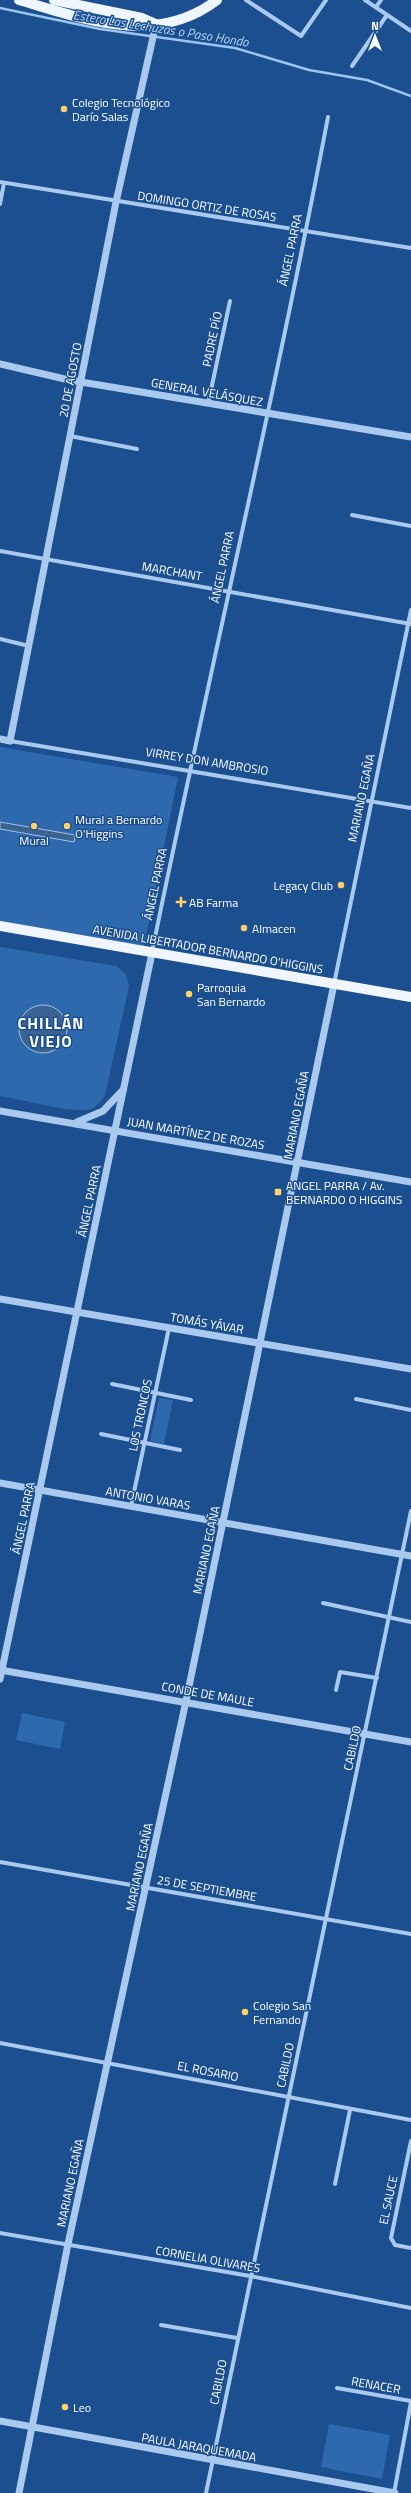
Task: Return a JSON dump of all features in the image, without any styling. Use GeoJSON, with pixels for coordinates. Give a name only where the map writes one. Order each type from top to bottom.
{"type":"FeatureCollection","features":[{"type":"Feature","properties":{"kind":"main road"},"geometry":{"type":"LineString","coordinates":[[18,0],[102,22],[137,27],[187,17],[217,0]]}},
{"type":"Feature","properties":{"kind":"main road"},"geometry":{"type":"LineString","coordinates":[[54,0],[142,18],[156,24]]}},
{"type":"Feature","properties":{"kind":"main road","name":"AVENIDA LIBERTADOR BERNARDO O'HIGGINS"},"geometry":{"type":"LineString","coordinates":[[0,926],[411,997]]}},
{"type":"Feature","properties":{"kind":"street"},"geometry":{"type":"LineString","coordinates":[[246,0],[301,36],[326,0]]}},
{"type":"Feature","properties":{"kind":"street"},"geometry":{"type":"LineString","coordinates":[[365,0],[411,32]]}},
{"type":"Feature","properties":{"kind":"street"},"geometry":{"type":"LineString","coordinates":[[376,8],[381,0]]}},
{"type":"Feature","properties":{"kind":"street"},"geometry":{"type":"LineString","coordinates":[[352,66],[387,15]]}},
{"type":"Feature","properties":{"kind":"street","name":"20 DE AGOSTO"},"geometry":{"type":"LineString","coordinates":[[10,740],[47,560],[116,202],[156,24]]}},
{"type":"Feature","properties":{"kind":"street","name":"ÁNGEL PARRA"},"geometry":{"type":"LineString","coordinates":[[0,1679],[116,1130],[189,769],[306,231],[328,117]]}},
{"type":"Feature","properties":{"kind":"street"},"geometry":{"type":"LineString","coordinates":[[0,204],[2,183]]}},
{"type":"Feature","properties":{"kind":"street","name":"DOMINGO ORTIZ DE ROSAS"},"geometry":{"type":"LineString","coordinates":[[2,183],[411,248]]}},
{"type":"Feature","properties":{"kind":"street","name":"PADRE PÍO"},"geometry":{"type":"LineString","coordinates":[[208,404],[230,301]]}},
{"type":"Feature","properties":{"kind":"street","name":"GENERAL VELÁSQUEZ"},"geometry":{"type":"LineString","coordinates":[[0,364],[81,382],[266,414],[411,436]]}},
{"type":"Feature","properties":{"kind":"street"},"geometry":{"type":"LineString","coordinates":[[70,436],[138,449]]}},
{"type":"Feature","properties":{"kind":"street"},"geometry":{"type":"LineString","coordinates":[[352,515],[411,526]]}},
{"type":"Feature","properties":{"kind":"street","name":"MARCHANT"},"geometry":{"type":"LineString","coordinates":[[0,551],[410,623]]}},
{"type":"Feature","properties":{"kind":"street","name":"MARIANO EGAÑA"},"geometry":{"type":"LineString","coordinates":[[19,2493],[68,2244],[186,1701],[410,623],[411,610]]}},
{"type":"Feature","properties":{"kind":"street"},"geometry":{"type":"LineString","coordinates":[[0,639],[29,646]]}},
{"type":"Feature","properties":{"kind":"street","name":"VIRREY DON AMBROSIO"},"geometry":{"type":"LineString","coordinates":[[0,739],[189,769],[411,808]]}},
{"type":"Feature","properties":{"kind":"street"},"geometry":{"type":"LineString","coordinates":[[74,1123],[103,1111],[124,1090]]}},
{"type":"Feature","properties":{"kind":"street","name":"JUAN MARTÍNEZ DE ROZAS"},"geometry":{"type":"LineString","coordinates":[[0,1111],[411,1182]]}},
{"type":"Feature","properties":{"kind":"street","name":"TOMÁS YÁVAR"},"geometry":{"type":"LineString","coordinates":[[0,1299],[411,1370]]}},
{"type":"Feature","properties":{"kind":"street","name":"LOS TRONCOS"},"geometry":{"type":"LineString","coordinates":[[131,1506],[169,1328]]}},
{"type":"Feature","properties":{"kind":"street"},"geometry":{"type":"LineString","coordinates":[[112,1384],[191,1400]]}},
{"type":"Feature","properties":{"kind":"street"},"geometry":{"type":"LineString","coordinates":[[356,1399],[411,1410]]}},
{"type":"Feature","properties":{"kind":"street"},"geometry":{"type":"LineString","coordinates":[[101,1434],[180,1450]]}},
{"type":"Feature","properties":{"kind":"street","name":"ANTONIO VARAS"},"geometry":{"type":"LineString","coordinates":[[0,1483],[411,1556]]}},
{"type":"Feature","properties":{"kind":"street","name":"CABILDO"},"geometry":{"type":"LineString","coordinates":[[206,2493],[237,2338],[327,1919],[411,1511]]}},
{"type":"Feature","properties":{"kind":"street"},"geometry":{"type":"LineString","coordinates":[[323,1603],[411,1622]]}},
{"type":"Feature","properties":{"kind":"street","name":"CONDE DE MAULE"},"geometry":{"type":"LineString","coordinates":[[1,1670],[186,1701],[411,1742]]}},
{"type":"Feature","properties":{"kind":"street"},"geometry":{"type":"LineString","coordinates":[[336,1690],[340,1672],[377,1678]]}},
{"type":"Feature","properties":{"kind":"street","name":"25 DE SEPTIEMBRE"},"geometry":{"type":"LineString","coordinates":[[0,1862],[411,1934]]}},
{"type":"Feature","properties":{"kind":"street","name":"EL ROSARIO"},"geometry":{"type":"LineString","coordinates":[[0,2043],[289,2096],[350,2110],[411,2120]]}},
{"type":"Feature","properties":{"kind":"street"},"geometry":{"type":"LineString","coordinates":[[335,2184],[350,2110]]}},
{"type":"Feature","properties":{"kind":"street","name":"EL SAUCE"},"geometry":{"type":"LineString","coordinates":[[411,2141],[391,2238],[395,2245],[411,2248]]}},
{"type":"Feature","properties":{"kind":"street","name":"CORNELIA OLIVARES"},"geometry":{"type":"LineString","coordinates":[[0,2233],[250,2276],[411,2308]]}},
{"type":"Feature","properties":{"kind":"street"},"geometry":{"type":"LineString","coordinates":[[161,2325],[237,2338]]}},
{"type":"Feature","properties":{"kind":"street","name":"RENACER"},"geometry":{"type":"LineString","coordinates":[[337,2388],[411,2402]]}},
{"type":"Feature","properties":{"kind":"street"},"geometry":{"type":"LineString","coordinates":[[394,2493],[411,2402]]}},
{"type":"Feature","properties":{"kind":"street","name":"PAULA JARAQUEMADA"},"geometry":{"type":"LineString","coordinates":[[0,2421],[212,2461],[394,2493]]}},
{"type":"Feature","properties":{"kind":"shaded area"},"geometry":{"type":"Polygon","coordinates":[[[0,747],[178,777],[144,946],[0,922],[0,747]]]}},
{"type":"Feature","properties":{"kind":"shaded area"},"geometry":{"type":"Polygon","coordinates":[[[0,822],[75,835],[74,842],[0,829],[0,822]]]}},
{"type":"Feature","properties":{"kind":"shaded area"},"geometry":{"type":"Polygon","coordinates":[[[0,947],[116,966],[126,974],[129,986],[105,1095],[100,1103],[95,1107],[86,1110],[68,1109],[0,1096],[0,947]]]}},
{"type":"Feature","properties":{"kind":"shaded area"},"geometry":{"type":"Polygon","coordinates":[[[38,1005],[48,1005],[60,1012],[67,1024],[67,1034],[60,1046],[48,1053],[38,1053],[30,1049],[23,1042],[19,1034],[19,1024],[23,1016],[30,1009],[38,1005]]]}},
{"type":"Feature","properties":{"kind":"shaded area"},"geometry":{"type":"Polygon","coordinates":[[[159,1398],[173,1400],[164,1444],[150,1441],[159,1398]]]}},
{"type":"Feature","properties":{"kind":"shaded area"},"geometry":{"type":"Polygon","coordinates":[[[22,1713],[65,1722],[60,1749],[16,1740],[22,1713]]]}},
{"type":"Feature","properties":{"kind":"shaded area"},"geometry":{"type":"Polygon","coordinates":[[[329,2424],[390,2435],[382,2479],[321,2467],[329,2424]]]}},
{"type":"Feature","properties":{"kind":"waterway","name":"Estero Las Lechuzas o Paso Hondo"},"geometry":{"type":"LineString","coordinates":[[0,8],[100,29],[235,48],[309,70],[367,80],[411,96]]}},
{"type":"Feature","properties":{"kind":"place","name":"Colegio Tecnológico Darío Salas"},"geometry":{"type":"Point","coordinates":[64,109]}},
{"type":"Feature","properties":{"kind":"place","name":"Mural"},"geometry":{"type":"Point","coordinates":[34,826]}},
{"type":"Feature","properties":{"kind":"place","name":"Mural a Bernardo O'Higgins"},"geometry":{"type":"Point","coordinates":[67,826]}},
{"type":"Feature","properties":{"kind":"place","name":"Legacy Club"},"geometry":{"type":"Point","coordinates":[341,885]}},
{"type":"Feature","properties":{"kind":"place","name":"AB Farma"},"geometry":{"type":"Point","coordinates":[181,902]}},
{"type":"Feature","properties":{"kind":"place","name":"Almacen"},"geometry":{"type":"Point","coordinates":[244,928]}},
{"type":"Feature","properties":{"kind":"place","name":"Parroquia San Bernardo"},"geometry":{"type":"Point","coordinates":[189,994]}},
{"type":"Feature","properties":{"kind":"place","name":"ANGEL PARRA / Av. BERNARDO O HIGGINS"},"geometry":{"type":"Point","coordinates":[278,1192]}},
{"type":"Feature","properties":{"kind":"place","name":"Colegio San Fernando"},"geometry":{"type":"Point","coordinates":[245,2012]}},
{"type":"Feature","properties":{"kind":"place","name":"Leo"},"geometry":{"type":"Point","coordinates":[65,2407]}},
{"type":"Feature","properties":{"kind":"district","name":"CHILLÁN VIEJO"},"geometry":{"type":"Point","coordinates":[51,1032]}}]}
